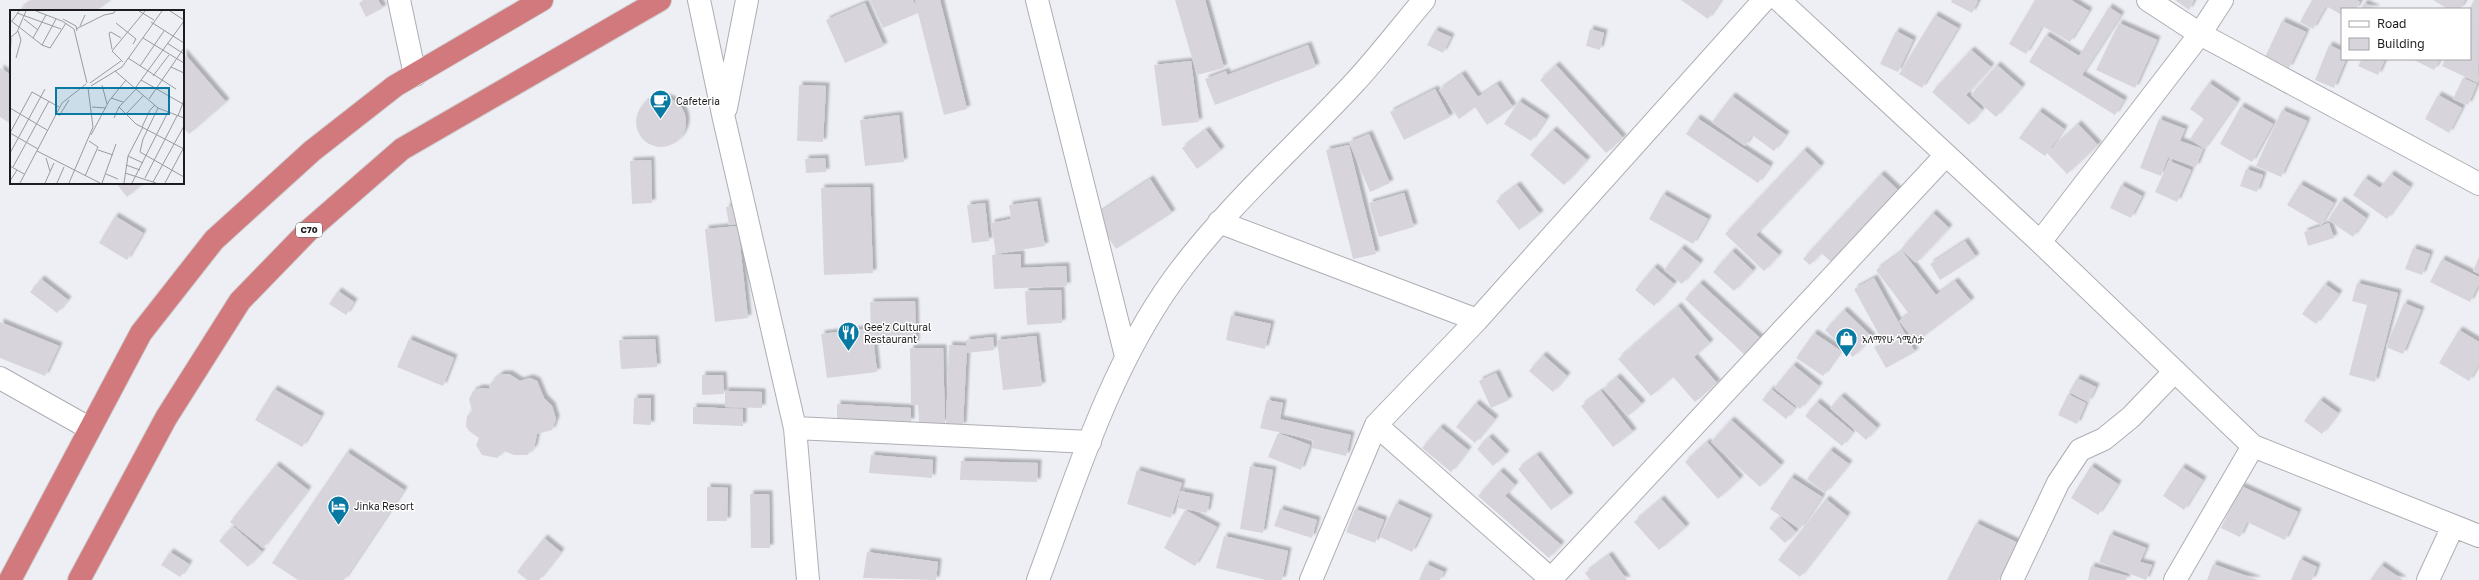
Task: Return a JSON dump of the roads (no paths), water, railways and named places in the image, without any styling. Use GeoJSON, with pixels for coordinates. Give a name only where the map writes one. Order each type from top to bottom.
{"type":"FeatureCollection","features":[{"type":"Feature","properties":{"kind":"highway"},"geometry":{"type":"LineString","coordinates":[[10,580],[89,428],[141,333],[214,240],[312,151],[395,86],[542,0]]}},
{"type":"Feature","properties":{"kind":"highway","name":"C70"},"geometry":{"type":"LineString","coordinates":[[79,580],[166,418],[240,301],[309,230],[402,149],[660,0]]}},
{"type":"Feature","properties":{"kind":"street"},"geometry":{"type":"LineString","coordinates":[[399,0],[415,75]]}},
{"type":"Feature","properties":{"kind":"street"},"geometry":{"type":"LineString","coordinates":[[699,0],[724,119],[795,428],[808,580]]}},
{"type":"Feature","properties":{"kind":"street"},"geometry":{"type":"LineString","coordinates":[[724,119],[746,0]]}},
{"type":"Feature","properties":{"kind":"street"},"geometry":{"type":"LineString","coordinates":[[1037,0],[1126,356]]}},
{"type":"Feature","properties":{"kind":"street"},"geometry":{"type":"LineString","coordinates":[[1038,580],[1090,442],[1126,356],[1172,281],[1218,222],[1356,81],[1424,0]]}},
{"type":"Feature","properties":{"kind":"street"},"geometry":{"type":"LineString","coordinates":[[1311,580],[1376,425],[1477,320],[1764,0]]}},
{"type":"Feature","properties":{"kind":"street"},"geometry":{"type":"LineString","coordinates":[[1779,0],[2040,242],[2253,446],[2479,536]]}},
{"type":"Feature","properties":{"kind":"street"},"geometry":{"type":"LineString","coordinates":[[2148,0],[2200,34],[2479,184]]}},
{"type":"Feature","properties":{"kind":"street"},"geometry":{"type":"LineString","coordinates":[[2040,242],[2200,34],[2222,0]]}},
{"type":"Feature","properties":{"kind":"street"},"geometry":{"type":"LineString","coordinates":[[1376,425],[1551,579],[1946,155]]}},
{"type":"Feature","properties":{"kind":"street"},"geometry":{"type":"LineString","coordinates":[[1218,222],[1477,320]]}},
{"type":"Feature","properties":{"kind":"street"},"geometry":{"type":"LineString","coordinates":[[2012,580],[2058,483],[2080,450],[2104,439],[2131,417],[2175,371]]}},
{"type":"Feature","properties":{"kind":"street"},"geometry":{"type":"LineString","coordinates":[[0,378],[89,428]]}},
{"type":"Feature","properties":{"kind":"street"},"geometry":{"type":"LineString","coordinates":[[795,428],[1090,442]]}},
{"type":"Feature","properties":{"kind":"street"},"geometry":{"type":"LineString","coordinates":[[2175,580],[2253,446]]}},
{"type":"Feature","properties":{"kind":"street"},"geometry":{"type":"LineString","coordinates":[[2428,580],[2454,526]]}},
{"type":"Feature","properties":{"kind":"place","name":"Cafeteria"},"geometry":{"type":"Point","coordinates":[661,120]}},
{"type":"Feature","properties":{"kind":"place","name":"Gee'z Cultural Restaurant"},"geometry":{"type":"Point","coordinates":[849,352]}},
{"type":"Feature","properties":{"kind":"place","name":"አለማየሁ ጎሚስታ"},"geometry":{"type":"Point","coordinates":[1846,358]}},
{"type":"Feature","properties":{"kind":"place","name":"Jinka Resort"},"geometry":{"type":"Point","coordinates":[338,526]}}]}
